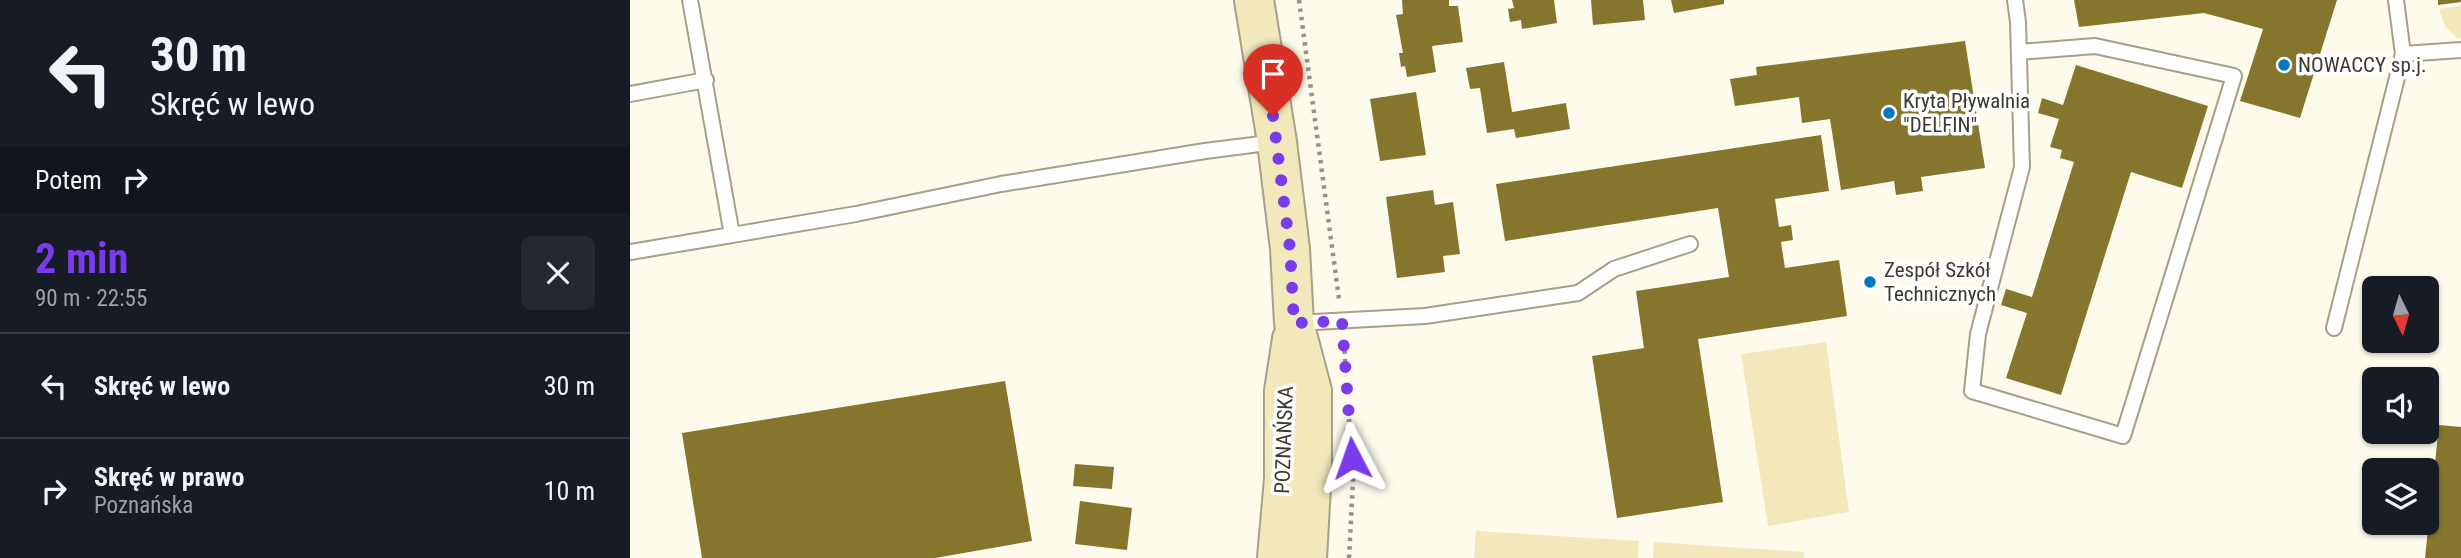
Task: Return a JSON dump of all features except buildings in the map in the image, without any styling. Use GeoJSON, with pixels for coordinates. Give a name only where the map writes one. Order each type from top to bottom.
{"type":"FeatureCollection","features":[{"type":"Feature","properties":{"kind":"main road","name":"POZNAŃSKA"},"geometry":{"type":"LineString","coordinates":[[1254,0],[1278,142],[1290,249],[1294,323],[1284,391],[1284,479],[1277,558]]}},
{"type":"Feature","properties":{"kind":"main road","name":"POZNAŃSKA"},"geometry":{"type":"LineString","coordinates":[[1294,323],[1312,391],[1312,469],[1307,558]]}},
{"type":"Feature","properties":{"kind":"lane"},"geometry":{"type":"LineString","coordinates":[[690,0],[732,235]]}},
{"type":"Feature","properties":{"kind":"lane"},"geometry":{"type":"LineString","coordinates":[[2015,0],[2022,167],[1978,334],[1972,391],[2123,436],[2234,76],[2095,46],[2019,52]]}},
{"type":"Feature","properties":{"kind":"lane"},"geometry":{"type":"LineString","coordinates":[[2334,328],[2403,54],[2396,0]]}},
{"type":"Feature","properties":{"kind":"lane"},"geometry":{"type":"LineString","coordinates":[[2403,54],[2461,50]]}},
{"type":"Feature","properties":{"kind":"lane"},"geometry":{"type":"LineString","coordinates":[[630,94],[706,80]]}},
{"type":"Feature","properties":{"kind":"lane"},"geometry":{"type":"LineString","coordinates":[[630,253],[856,214],[1001,184],[1278,142]]}},
{"type":"Feature","properties":{"kind":"lane"},"geometry":{"type":"LineString","coordinates":[[1294,323],[1425,316],[1578,293],[1614,270],[1690,244]]}},
{"type":"Feature","properties":{"kind":"path"},"geometry":{"type":"LineString","coordinates":[[1298,0],[1342,321],[1346,380]]}},
{"type":"Feature","properties":{"kind":"path"},"geometry":{"type":"LineString","coordinates":[[1349,417],[1353,481],[1349,558]]}},
{"type":"Feature","properties":{"kind":"shaded area"},"geometry":{"type":"Polygon","coordinates":[[[2461,6],[2461,38],[2457,38],[2445,26],[2439,9],[2461,6]]]}},
{"type":"Feature","properties":{"kind":"shaded area"},"geometry":{"type":"Polygon","coordinates":[[[1826,342],[1849,512],[1768,526],[1741,354],[1826,342]]]}},
{"type":"Feature","properties":{"kind":"shaded area"},"geometry":{"type":"Polygon","coordinates":[[[1476,531],[1639,541],[1638,558],[1474,558],[1476,531]]]}},
{"type":"Feature","properties":{"kind":"shaded area"},"geometry":{"type":"Polygon","coordinates":[[[1654,542],[1804,552],[1804,558],[1653,558],[1654,542]]]}},
{"type":"Feature","properties":{"kind":"place","name":"NOWACCY sp.j."},"geometry":{"type":"Point","coordinates":[2284,65]}},
{"type":"Feature","properties":{"kind":"place","name":"Kryta Pływalnia \"DELFIN\""},"geometry":{"type":"Point","coordinates":[1889,113]}},
{"type":"Feature","properties":{"kind":"place","name":"Zespół Szkół Technicznych"},"geometry":{"type":"Point","coordinates":[1870,282]}},
{"type":"Feature","properties":{"kind":"route"},"geometry":{"type":"LineString","coordinates":[[1273,116],[1290,249],[1294,323],[1342,321],[1352,458]]}}]}
